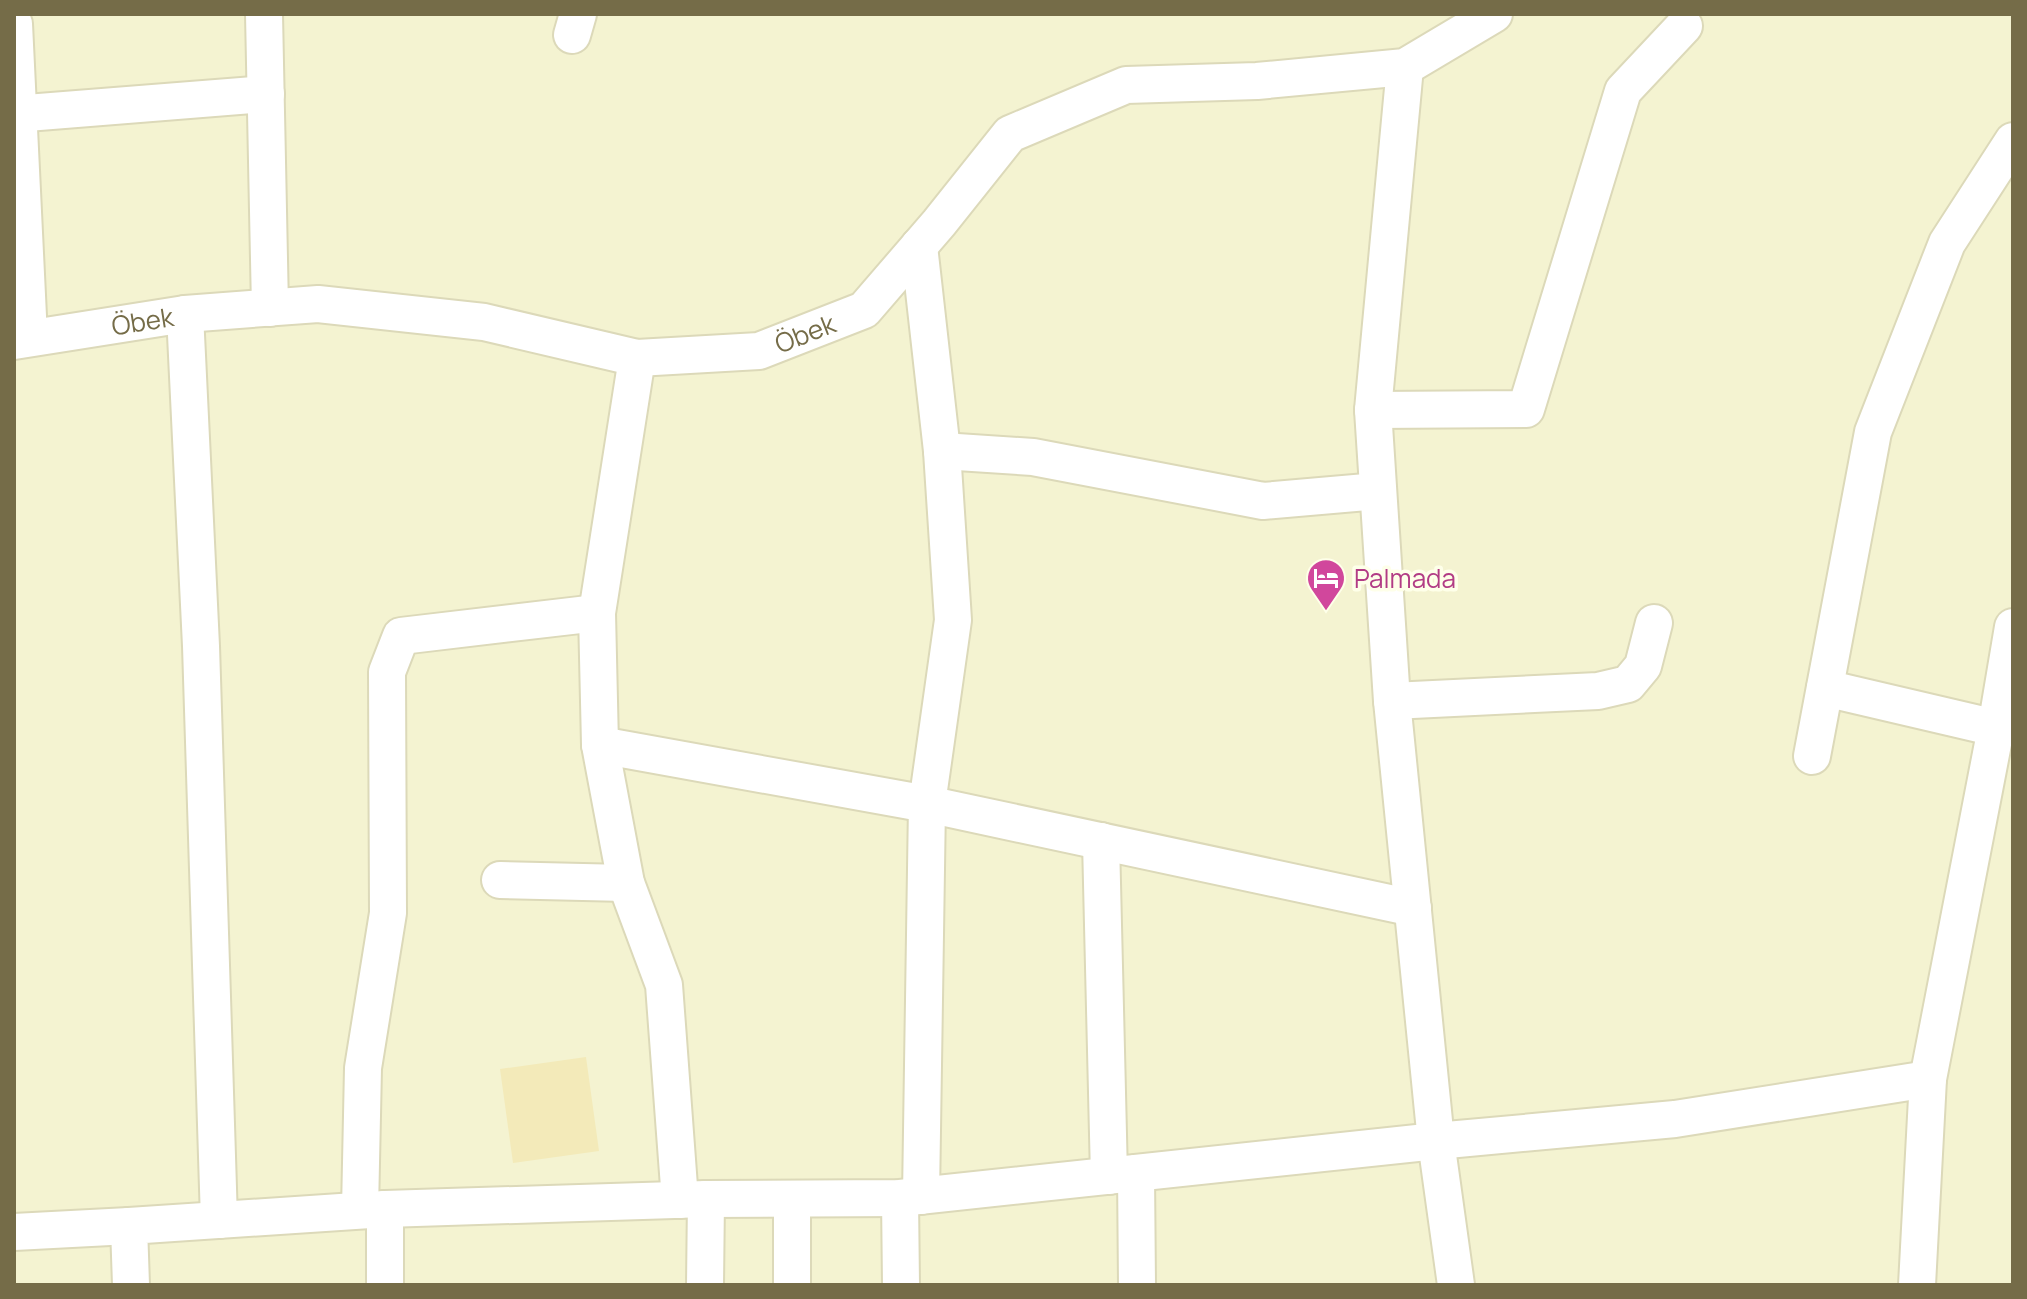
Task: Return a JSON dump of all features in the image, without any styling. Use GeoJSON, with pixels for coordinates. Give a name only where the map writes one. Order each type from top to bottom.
{"type":"FeatureCollection","features":[{"type":"Feature","properties":{"kind":"street"},"geometry":{"type":"LineString","coordinates":[[264,14],[270,308]]}},
{"type":"Feature","properties":{"kind":"street","name":"Öbek"},"geometry":{"type":"LineString","coordinates":[[22,339],[185,314],[318,304],[484,322],[637,358],[759,351],[864,310],[1010,134],[1126,85],[1257,81],[1405,67],[1494,14]]}},
{"type":"Feature","properties":{"kind":"street"},"geometry":{"type":"LineString","coordinates":[[14,24],[22,339]]}},
{"type":"Feature","properties":{"kind":"street"},"geometry":{"type":"LineString","coordinates":[[1373,410],[1526,409],[1623,91],[1684,26]]}},
{"type":"Feature","properties":{"kind":"street"},"geometry":{"type":"LineString","coordinates":[[1405,67],[1373,410],[1392,701],[1436,1141],[1456,1285]]}},
{"type":"Feature","properties":{"kind":"street"},"geometry":{"type":"LineString","coordinates":[[16,114],[266,94]]}},
{"type":"Feature","properties":{"kind":"street"},"geometry":{"type":"LineString","coordinates":[[1812,756],[1873,432],[1947,243],[2013,141]]}},
{"type":"Feature","properties":{"kind":"street"},"geometry":{"type":"LineString","coordinates":[[901,1285],[910,1197],[927,804],[953,620],[942,451],[919,246]]}},
{"type":"Feature","properties":{"kind":"street"},"geometry":{"type":"LineString","coordinates":[[185,314],[201,646],[219,1220]]}},
{"type":"Feature","properties":{"kind":"street"},"geometry":{"type":"LineString","coordinates":[[637,358],[597,613],[600,745],[626,883],[664,985],[705,1285]]}},
{"type":"Feature","properties":{"kind":"street"},"geometry":{"type":"LineString","coordinates":[[942,451],[1033,457],[1263,501],[1378,491]]}},
{"type":"Feature","properties":{"kind":"street"},"geometry":{"type":"LineString","coordinates":[[385,1285],[372,1210],[363,1068],[388,913],[387,672],[401,636],[597,613]]}},
{"type":"Feature","properties":{"kind":"street"},"geometry":{"type":"LineString","coordinates":[[1392,701],[1598,691],[1628,684],[1643,666],[1654,623]]}},
{"type":"Feature","properties":{"kind":"street"},"geometry":{"type":"LineString","coordinates":[[1917,1285],[1928,1079],[2013,627]]}},
{"type":"Feature","properties":{"kind":"street"},"geometry":{"type":"LineString","coordinates":[[1825,688],[1996,728]]}},
{"type":"Feature","properties":{"kind":"street"},"geometry":{"type":"LineString","coordinates":[[600,745],[927,804],[1413,908]]}},
{"type":"Feature","properties":{"kind":"street"},"geometry":{"type":"LineString","coordinates":[[1101,841],[1122,1174],[1137,1285]]}},
{"type":"Feature","properties":{"kind":"street"},"geometry":{"type":"LineString","coordinates":[[500,880],[626,883]]}},
{"type":"Feature","properties":{"kind":"street"},"geometry":{"type":"LineString","coordinates":[[14,1232],[372,1210],[910,1197],[1675,1119],[1928,1079]]}},
{"type":"Feature","properties":{"kind":"street"},"geometry":{"type":"LineString","coordinates":[[792,1199],[792,1285]]}},
{"type":"Feature","properties":{"kind":"street"},"geometry":{"type":"LineString","coordinates":[[129,1226],[131,1285]]}},
{"type":"Feature","properties":{"kind":"shaded area"},"geometry":{"type":"Polygon","coordinates":[[[14,14],[2013,14],[2013,1285],[14,1285],[14,14]]]}},
{"type":"Feature","properties":{"kind":"building"},"geometry":{"type":"Polygon","coordinates":[[[586,1057],[599,1151],[513,1163],[500,1069],[586,1057]]]}},
{"type":"Feature","properties":{"kind":"place","name":"Palmada"},"geometry":{"type":"Point","coordinates":[1326,612]}}]}
